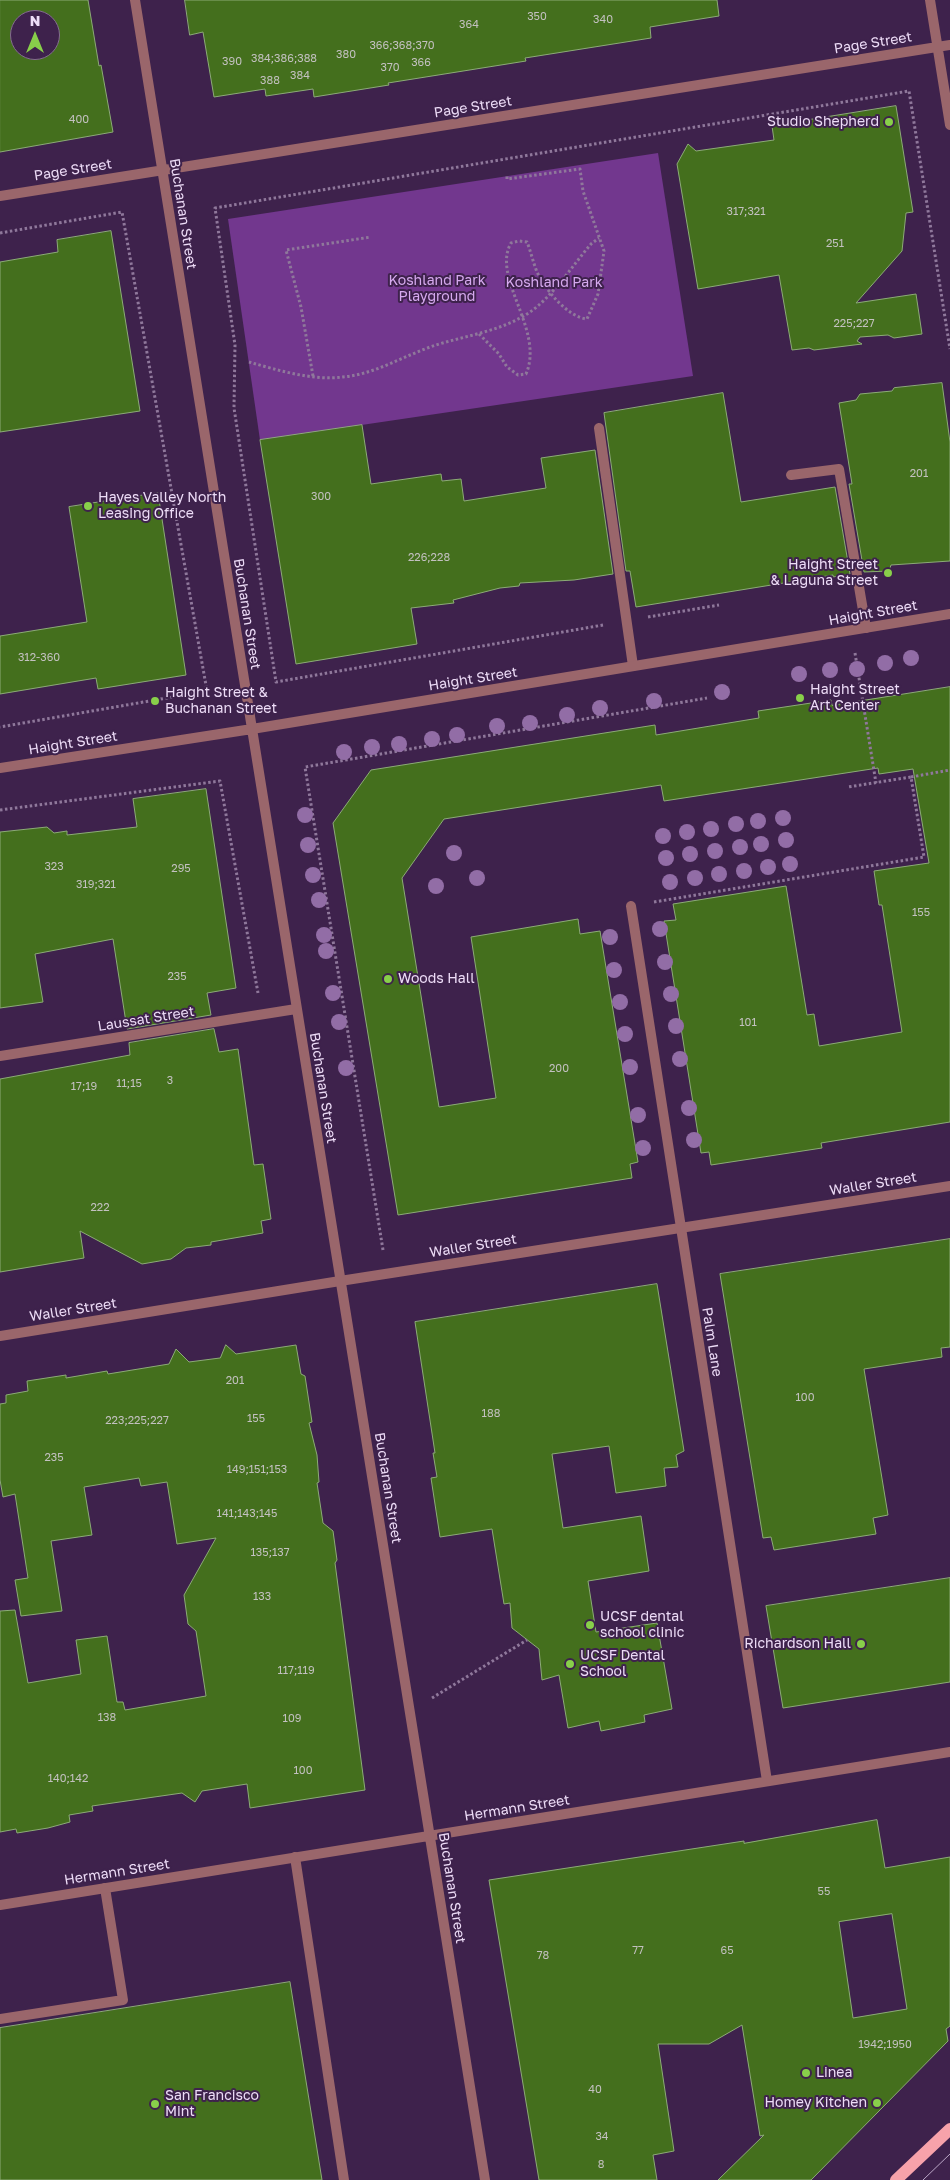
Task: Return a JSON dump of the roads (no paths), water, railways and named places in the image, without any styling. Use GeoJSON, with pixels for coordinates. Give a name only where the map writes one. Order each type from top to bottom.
{"type":"FeatureCollection","features":[{"type":"Feature","properties":{"kind":"main road"},"geometry":{"type":"LineString","coordinates":[[896,2180],[950,2130]]}},
{"type":"Feature","properties":{"kind":"main road"},"geometry":{"type":"LineString","coordinates":[[906,2180],[928,2152]]}},
{"type":"Feature","properties":{"kind":"street","name":"Buchanan Street"},"geometry":{"type":"LineString","coordinates":[[135,0],[484,2180]]}},
{"type":"Feature","properties":{"kind":"street"},"geometry":{"type":"LineString","coordinates":[[930,0],[950,125]]}},
{"type":"Feature","properties":{"kind":"street","name":"Page Street"},"geometry":{"type":"LineString","coordinates":[[0,196],[950,45]]}},
{"type":"Feature","properties":{"kind":"street"},"geometry":{"type":"LineString","coordinates":[[599,428],[633,666]]}},
{"type":"Feature","properties":{"kind":"street"},"geometry":{"type":"LineString","coordinates":[[791,475],[839,469],[866,628]]}},
{"type":"Feature","properties":{"kind":"street","name":"Haight Street"},"geometry":{"type":"LineString","coordinates":[[0,768],[252,729],[950,614]]}},
{"type":"Feature","properties":{"kind":"street","name":"Palm Lane"},"geometry":{"type":"LineString","coordinates":[[631,906],[767,1781]]}},
{"type":"Feature","properties":{"kind":"street","name":"Laussat Street"},"geometry":{"type":"LineString","coordinates":[[0,1056],[296,1009]]}},
{"type":"Feature","properties":{"kind":"street","name":"Waller Street"},"geometry":{"type":"LineString","coordinates":[[0,1336],[950,1186]]}},
{"type":"Feature","properties":{"kind":"street","name":"Hermann Street"},"geometry":{"type":"LineString","coordinates":[[0,1905],[950,1752]]}},
{"type":"Feature","properties":{"kind":"street"},"geometry":{"type":"LineString","coordinates":[[295,1858],[344,2180]]}},
{"type":"Feature","properties":{"kind":"street"},"geometry":{"type":"LineString","coordinates":[[0,2020],[123,2000],[105,1888]]}},
{"type":"Feature","properties":{"kind":"tram line"},"geometry":{"type":"LineString","coordinates":[[923,2180],[950,2154]]}},
{"type":"Feature","properties":{"kind":"place","name":"Studio Shepherd"},"geometry":{"type":"Point","coordinates":[889,122]}},
{"type":"Feature","properties":{"kind":"place","name":"Hayes Valley North Leasing Office"},"geometry":{"type":"Point","coordinates":[88,506]}},
{"type":"Feature","properties":{"kind":"place","name":"Haight Street & Laguna Street"},"geometry":{"type":"Point","coordinates":[888,573]}},
{"type":"Feature","properties":{"kind":"place","name":"Haight Street Art Center"},"geometry":{"type":"Point","coordinates":[800,698]}},
{"type":"Feature","properties":{"kind":"place","name":"Haight Street & Buchanan Street"},"geometry":{"type":"Point","coordinates":[155,701]}},
{"type":"Feature","properties":{"kind":"place","name":"Woods Hall"},"geometry":{"type":"Point","coordinates":[388,979]}},
{"type":"Feature","properties":{"kind":"place","name":"UCSF dental school clinic"},"geometry":{"type":"Point","coordinates":[590,1625]}},
{"type":"Feature","properties":{"kind":"place","name":"Richardson Hall"},"geometry":{"type":"Point","coordinates":[861,1644]}},
{"type":"Feature","properties":{"kind":"place","name":"UCSF Dental School"},"geometry":{"type":"Point","coordinates":[570,1664]}},
{"type":"Feature","properties":{"kind":"place","name":"Linea"},"geometry":{"type":"Point","coordinates":[806,2073]}},
{"type":"Feature","properties":{"kind":"place","name":"Homey Kitchen"},"geometry":{"type":"Point","coordinates":[877,2103]}},
{"type":"Feature","properties":{"kind":"place","name":"San Francisco Mint"},"geometry":{"type":"Point","coordinates":[155,2104]}},
{"type":"Feature","properties":{"kind":"park label","name":"Koshland Park"},"geometry":{"type":"Point","coordinates":[554,283]}},
{"type":"Feature","properties":{"kind":"park label","name":"Koshland Park Playground"},"geometry":{"type":"Point","coordinates":[437,290]}}]}
